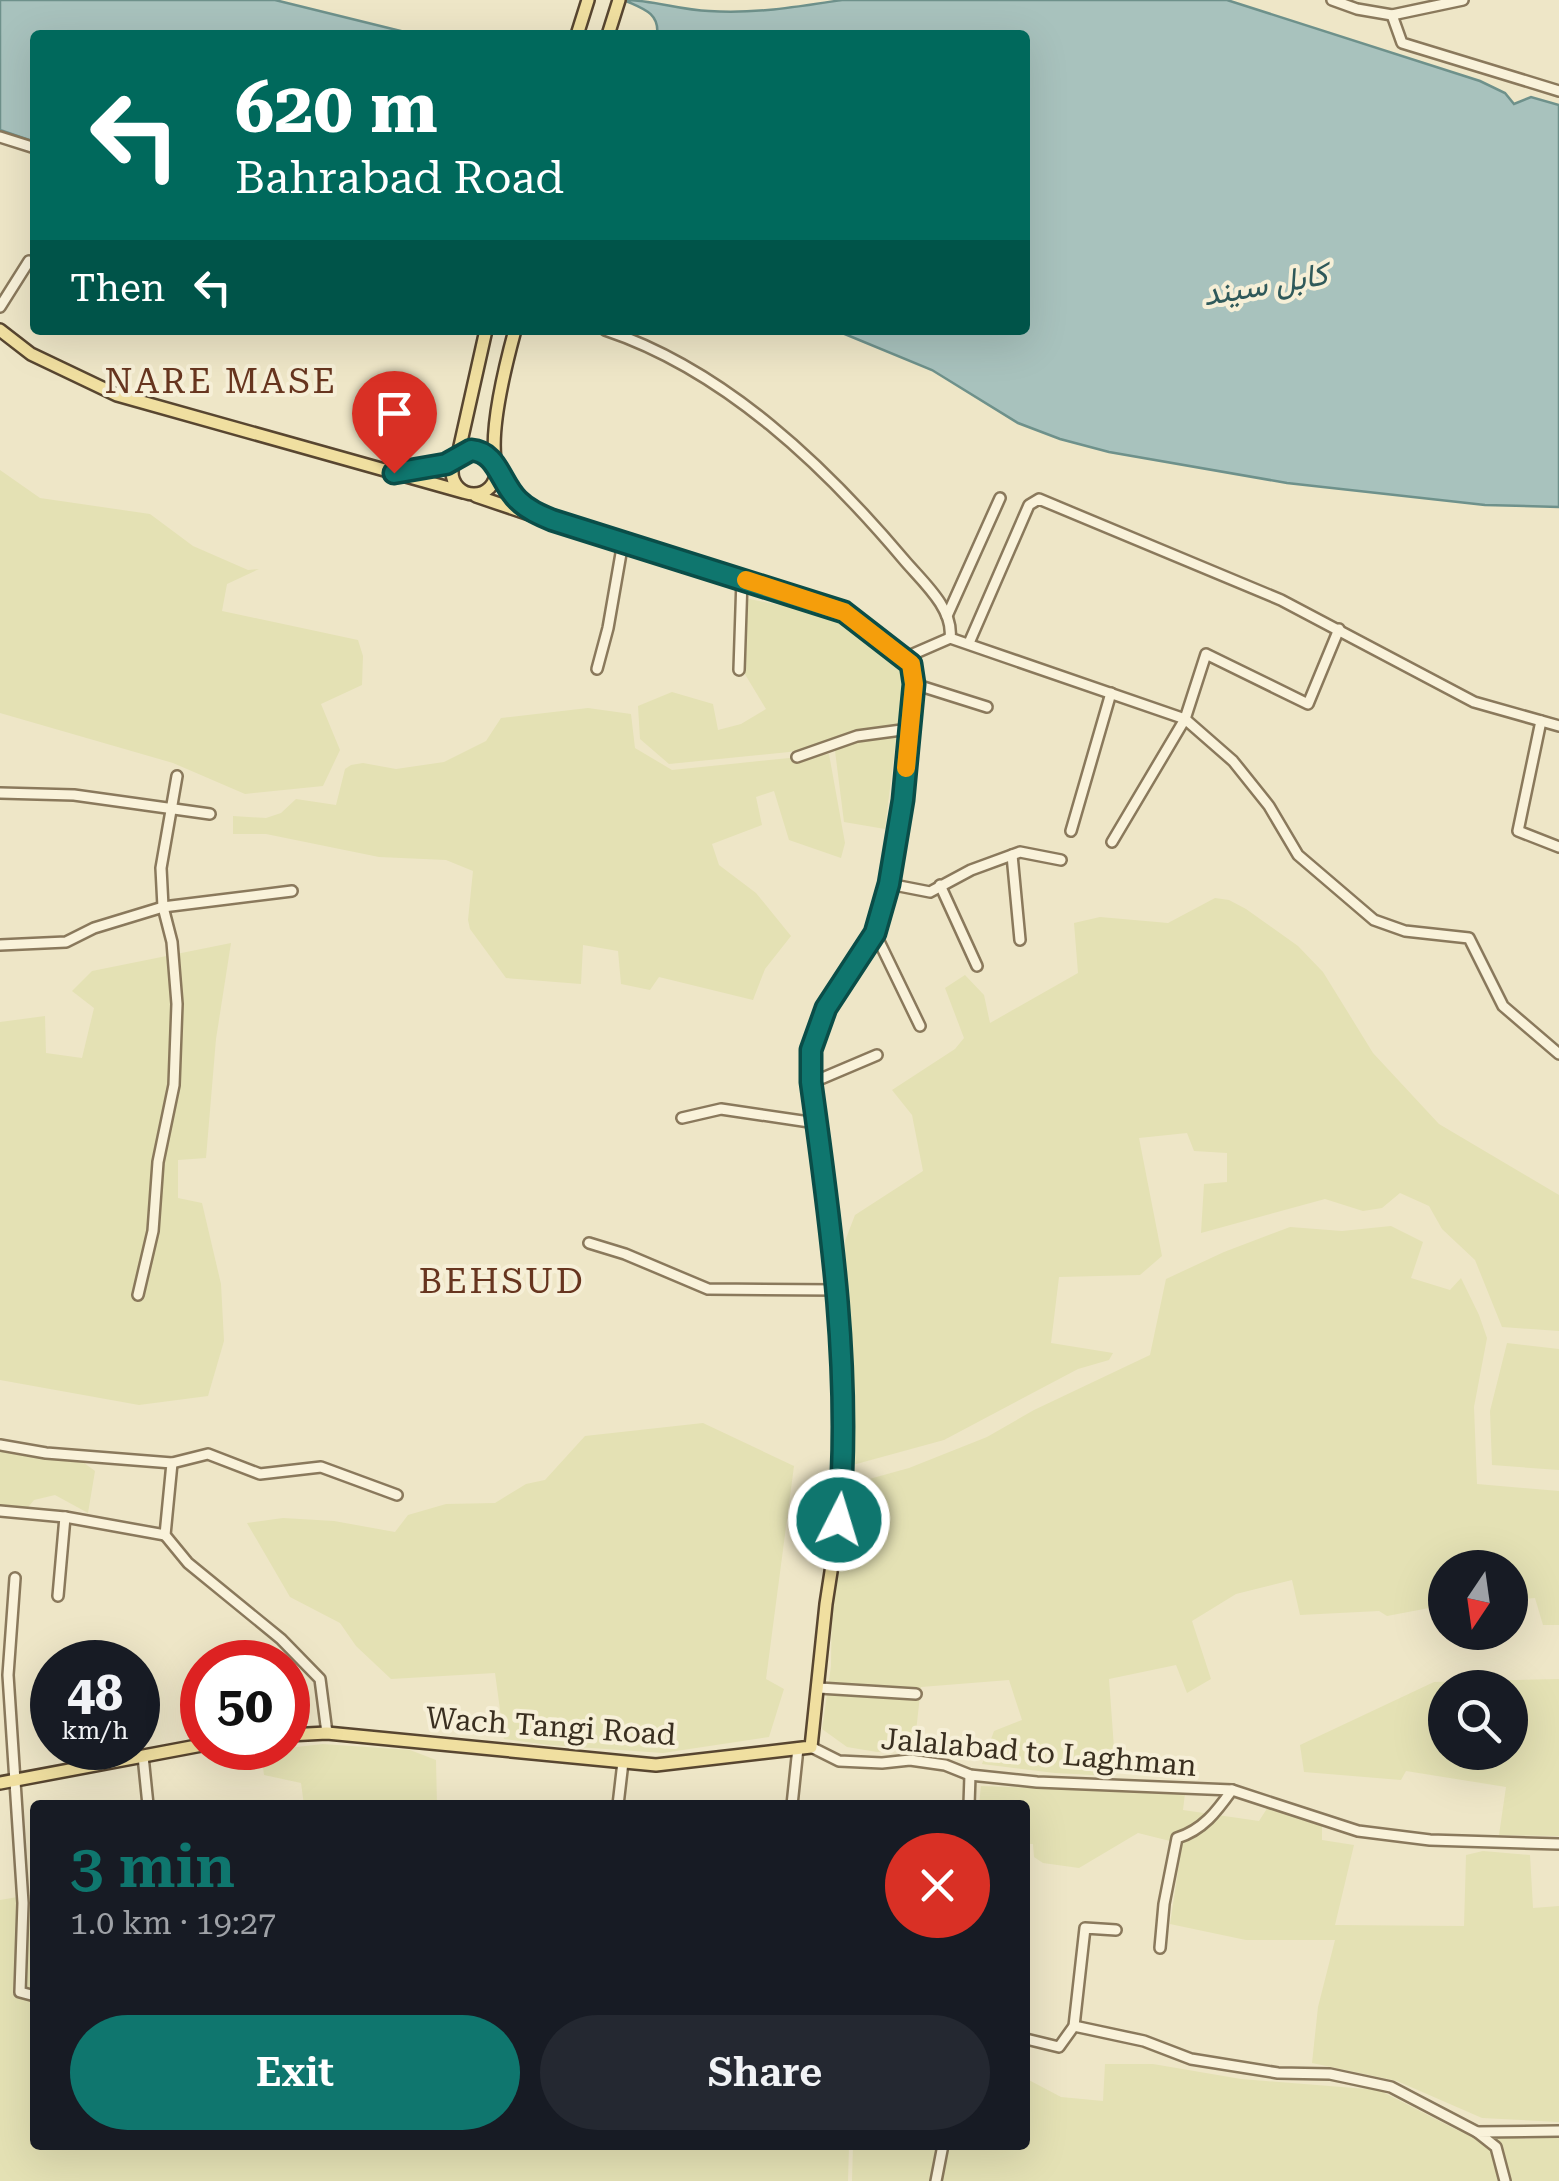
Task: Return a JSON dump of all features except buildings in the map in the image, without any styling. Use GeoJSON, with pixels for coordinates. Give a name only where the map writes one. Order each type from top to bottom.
{"type":"FeatureCollection","features":[{"type":"Feature","properties":{"kind":"main road"},"geometry":{"type":"LineString","coordinates":[[578,30],[588,0]]}},
{"type":"Feature","properties":{"kind":"main road"},"geometry":{"type":"LineString","coordinates":[[610,30],[619,0]]}},
{"type":"Feature","properties":{"kind":"main road"},"geometry":{"type":"LineString","coordinates":[[1,332],[72,376],[118,394],[468,494],[844,612],[911,664],[914,684],[903,800],[889,884],[875,933],[826,1008],[811,1050],[811,1082],[836,1290],[843,1472],[819,1688],[804,1748]]}},
{"type":"Feature","properties":{"kind":"main road"},"geometry":{"type":"LineString","coordinates":[[468,494],[452,475],[485,335]]}},
{"type":"Feature","properties":{"kind":"main road"},"geometry":{"type":"LineString","coordinates":[[468,494],[491,488],[496,468],[496,420],[514,335]]}},
{"type":"Feature","properties":{"kind":"main road"},"geometry":{"type":"LineString","coordinates":[[394,473],[446,464],[471,450],[484,452],[516,498],[552,520]]}},
{"type":"Feature","properties":{"kind":"main road","name":"Wach Tangi Road"},"geometry":{"type":"LineString","coordinates":[[310,1734],[656,1764],[804,1748]]}},
{"type":"Feature","properties":{"kind":"main road"},"geometry":{"type":"LineString","coordinates":[[0,1784],[67,1770]]}},
{"type":"Feature","properties":{"kind":"street"},"geometry":{"type":"LineString","coordinates":[[1332,0],[1392,15],[1463,0]]}},
{"type":"Feature","properties":{"kind":"street"},"geometry":{"type":"LineString","coordinates":[[1392,15],[1402,42],[1559,91]]}},
{"type":"Feature","properties":{"kind":"street"},"geometry":{"type":"LineString","coordinates":[[0,137],[30,146]]}},
{"type":"Feature","properties":{"kind":"street"},"geometry":{"type":"LineString","coordinates":[[0,308],[29,261]]}},
{"type":"Feature","properties":{"kind":"street"},"geometry":{"type":"LineString","coordinates":[[616,335],[674,360],[713,384],[790,442],[865,514],[935,597],[952,629],[950,638]]}},
{"type":"Feature","properties":{"kind":"street"},"geometry":{"type":"LineString","coordinates":[[947,616],[1000,498]]}},
{"type":"Feature","properties":{"kind":"street"},"geometry":{"type":"LineString","coordinates":[[969,643],[1029,505],[1039,499],[1281,600],[1474,702],[1559,726]]}},
{"type":"Feature","properties":{"kind":"street"},"geometry":{"type":"LineString","coordinates":[[597,669],[622,542]]}},
{"type":"Feature","properties":{"kind":"street"},"geometry":{"type":"LineString","coordinates":[[739,670],[742,579]]}},
{"type":"Feature","properties":{"kind":"street"},"geometry":{"type":"LineString","coordinates":[[1112,842],[1185,719],[1206,654],[1308,704],[1339,629]]}},
{"type":"Feature","properties":{"kind":"street"},"geometry":{"type":"LineString","coordinates":[[904,658],[950,638],[1185,719],[1232,761],[1269,806],[1298,854],[1374,920],[1405,932],[1469,938],[1503,1006],[1559,1054]]}},
{"type":"Feature","properties":{"kind":"street"},"geometry":{"type":"LineString","coordinates":[[914,684],[987,706]]}},
{"type":"Feature","properties":{"kind":"street"},"geometry":{"type":"LineString","coordinates":[[1071,830],[1111,692]]}},
{"type":"Feature","properties":{"kind":"street"},"geometry":{"type":"LineString","coordinates":[[1542,721],[1518,831],[1559,846]]}},
{"type":"Feature","properties":{"kind":"street"},"geometry":{"type":"LineString","coordinates":[[797,757],[857,736],[909,729]]}},
{"type":"Feature","properties":{"kind":"street"},"geometry":{"type":"LineString","coordinates":[[138,1295],[153,1231],[158,1162],[174,1085],[177,1004],[161,868],[177,776]]}},
{"type":"Feature","properties":{"kind":"street"},"geometry":{"type":"LineString","coordinates":[[0,793],[74,794],[210,814]]}},
{"type":"Feature","properties":{"kind":"street"},"geometry":{"type":"LineString","coordinates":[[889,884],[922,892],[1012,855],[1030,852],[1061,860]]}},
{"type":"Feature","properties":{"kind":"street"},"geometry":{"type":"LineString","coordinates":[[1012,855],[1020,940]]}},
{"type":"Feature","properties":{"kind":"street"},"geometry":{"type":"LineString","coordinates":[[940,885],[977,966]]}},
{"type":"Feature","properties":{"kind":"street"},"geometry":{"type":"LineString","coordinates":[[0,945],[66,942],[94,928],[163,906],[292,890]]}},
{"type":"Feature","properties":{"kind":"street"},"geometry":{"type":"LineString","coordinates":[[875,933],[920,1026]]}},
{"type":"Feature","properties":{"kind":"street"},"geometry":{"type":"LineString","coordinates":[[811,1082],[877,1055]]}},
{"type":"Feature","properties":{"kind":"street"},"geometry":{"type":"LineString","coordinates":[[682,1118],[720,1109],[816,1123]]}},
{"type":"Feature","properties":{"kind":"street"},"geometry":{"type":"LineString","coordinates":[[589,1243],[708,1289],[836,1290]]}},
{"type":"Feature","properties":{"kind":"street"},"geometry":{"type":"LineString","coordinates":[[0,1445],[46,1453],[172,1463],[208,1454],[260,1474],[321,1467],[397,1495]]}},
{"type":"Feature","properties":{"kind":"street"},"geometry":{"type":"LineString","coordinates":[[165,1535],[172,1463]]}},
{"type":"Feature","properties":{"kind":"street"},"geometry":{"type":"LineString","coordinates":[[0,1511],[65,1516],[165,1535],[188,1563],[281,1639],[320,1679],[327,1733]]}},
{"type":"Feature","properties":{"kind":"street"},"geometry":{"type":"LineString","coordinates":[[58,1596],[65,1516]]}},
{"type":"Feature","properties":{"kind":"street"},"geometry":{"type":"LineString","coordinates":[[14,1578],[8,1675],[23,1903],[20,1992],[30,1995]]}},
{"type":"Feature","properties":{"kind":"street"},"geometry":{"type":"LineString","coordinates":[[819,1688],[916,1694]]}},
{"type":"Feature","properties":{"kind":"street"},"geometry":{"type":"LineString","coordinates":[[793,1800],[804,1748]]}},
{"type":"Feature","properties":{"kind":"street","name":"Jalalabad to Laghman"},"geometry":{"type":"LineString","coordinates":[[804,1748],[840,1761],[910,1760],[946,1765],[970,1775],[1037,1782],[1232,1790],[1358,1831],[1430,1840],[1559,1844]]}},
{"type":"Feature","properties":{"kind":"street"},"geometry":{"type":"LineString","coordinates":[[619,1800],[623,1762]]}},
{"type":"Feature","properties":{"kind":"street"},"geometry":{"type":"LineString","coordinates":[[144,1770],[147,1800]]}},
{"type":"Feature","properties":{"kind":"street"},"geometry":{"type":"LineString","coordinates":[[969,1800],[970,1775]]}},
{"type":"Feature","properties":{"kind":"street"},"geometry":{"type":"LineString","coordinates":[[1160,1948],[1164,1904],[1178,1838],[1193,1833],[1216,1813],[1232,1790]]}},
{"type":"Feature","properties":{"kind":"street"},"geometry":{"type":"LineString","coordinates":[[1030,2040],[1059,2046],[1074,2026],[1085,1928],[1116,1930]]}},
{"type":"Feature","properties":{"kind":"street"},"geometry":{"type":"LineString","coordinates":[[1074,2026],[1144,2041],[1191,2059],[1278,2073],[1330,2074],[1390,2087],[1476,2132],[1496,2147],[1505,2181]]}},
{"type":"Feature","properties":{"kind":"street"},"geometry":{"type":"LineString","coordinates":[[1476,2132],[1559,2132]]}},
{"type":"Feature","properties":{"kind":"street"},"geometry":{"type":"LineString","coordinates":[[936,2181],[942,2150]]}},
{"type":"Feature","properties":{"kind":"shaded area"},"geometry":{"type":"Polygon","coordinates":[[[0,470],[40,498],[150,514],[193,546],[248,570],[259,569],[227,584],[222,611],[358,640],[363,656],[362,685],[321,704],[340,750],[323,786],[245,794],[173,763],[0,713],[0,470]]]}},
{"type":"Feature","properties":{"kind":"shaded area"},"geometry":{"type":"Polygon","coordinates":[[[740,597],[837,617],[905,665],[885,829],[844,822],[834,743],[789,752],[669,764],[640,739],[638,706],[672,692],[713,704],[718,730],[741,724],[766,709],[743,671],[740,597]]]}},
{"type":"Feature","properties":{"kind":"shaded area"},"geometry":{"type":"Polygon","coordinates":[[[588,708],[631,714],[635,748],[672,770],[829,754],[845,843],[841,858],[789,840],[774,791],[756,797],[762,825],[712,844],[719,865],[756,893],[791,936],[765,969],[753,1000],[659,977],[650,990],[621,984],[618,951],[583,945],[581,984],[506,978],[470,929],[473,871],[446,860],[379,857],[266,834],[233,834],[233,816],[266,818],[281,813],[296,799],[336,805],[345,769],[351,765],[363,763],[396,769],[444,762],[486,741],[501,718],[588,708]]]}},
{"type":"Feature","properties":{"kind":"shaded area"},"geometry":{"type":"Polygon","coordinates":[[[1215,898],[1246,909],[1298,946],[1323,972],[1373,1053],[1439,1124],[1559,1195],[1559,1331],[1502,1327],[1475,1260],[1442,1229],[1429,1206],[1400,1193],[1382,1208],[1363,1211],[1325,1199],[1201,1233],[1204,1184],[1227,1182],[1227,1153],[1194,1151],[1187,1133],[1139,1138],[1162,1256],[1140,1275],[1059,1277],[1051,1343],[1113,1353],[1109,1360],[1078,1369],[944,1440],[849,1466],[845,1241],[855,1215],[923,1171],[912,1115],[892,1090],[955,1049],[964,1038],[945,988],[965,975],[984,995],[990,1023],[1078,973],[1074,923],[1100,917],[1168,923],[1215,898]]]}},
{"type":"Feature","properties":{"kind":"shaded area"},"geometry":{"type":"Polygon","coordinates":[[[231,943],[216,1039],[206,1158],[178,1160],[178,1198],[202,1203],[221,1284],[224,1341],[208,1396],[139,1405],[0,1380],[0,1022],[45,1016],[46,1053],[82,1058],[94,1008],[72,991],[92,971],[231,943]]]}},
{"type":"Feature","properties":{"kind":"shaded area"},"geometry":{"type":"Polygon","coordinates":[[[1391,1226],[1423,1242],[1411,1278],[1450,1290],[1461,1278],[1487,1338],[1474,1407],[1477,1484],[1559,1491],[1559,1625],[1543,1625],[1535,1598],[1528,1599],[1528,1550],[1428,1550],[1428,1608],[1387,1616],[1379,1611],[1300,1615],[1292,1580],[1236,1594],[1192,1621],[1211,1679],[1187,1693],[1176,1665],[1109,1679],[1114,1748],[1110,1776],[982,1764],[994,1731],[1022,1720],[1009,1680],[921,1687],[914,1749],[877,1752],[847,1747],[822,1729],[831,1666],[832,1591],[844,1486],[909,1468],[987,1437],[1150,1355],[1166,1279],[1290,1227],[1342,1231],[1391,1226]]]}},
{"type":"Feature","properties":{"kind":"shaded area"},"geometry":{"type":"Polygon","coordinates":[[[1507,1343],[1559,1349],[1559,1470],[1492,1465],[1490,1411],[1507,1343]]]}},
{"type":"Feature","properties":{"kind":"shaded area"},"geometry":{"type":"Polygon","coordinates":[[[703,1423],[794,1466],[766,1679],[784,1689],[769,1737],[663,1753],[504,1739],[495,1673],[391,1679],[356,1646],[340,1623],[290,1597],[247,1523],[283,1518],[334,1521],[395,1532],[408,1515],[446,1504],[495,1503],[526,1484],[545,1480],[585,1436],[703,1423]]]}},
{"type":"Feature","properties":{"kind":"shaded area"},"geometry":{"type":"Polygon","coordinates":[[[0,1438],[69,1452],[95,1471],[88,1513],[55,1495],[34,1500],[25,1511],[0,1506],[0,1438]]]}},
{"type":"Feature","properties":{"kind":"shaded area"},"geometry":{"type":"Polygon","coordinates":[[[1559,1679],[1559,1836],[1499,1835],[1506,1787],[1406,1771],[1401,1780],[1304,1772],[1300,1745],[1428,1685],[1428,1770],[1528,1770],[1528,1680],[1559,1679]]]}},
{"type":"Feature","properties":{"kind":"shaded area"},"geometry":{"type":"Polygon","coordinates":[[[310,1745],[410,1750],[436,1760],[437,1800],[303,1800],[301,1783],[264,1775],[263,1770],[310,1770],[310,1745]]]}},
{"type":"Feature","properties":{"kind":"shaded area"},"geometry":{"type":"Polygon","coordinates":[[[981,1786],[1185,1793],[1183,1810],[1259,1821],[1268,1807],[1322,1825],[1322,1840],[1354,1845],[1335,1925],[1464,1926],[1466,1855],[1483,1851],[1530,1855],[1533,1908],[1559,1906],[1559,2122],[1482,2118],[1397,2081],[1312,2063],[1318,2007],[1335,1940],[1246,1940],[1170,1924],[1182,1844],[1138,1833],[1079,1868],[1043,1863],[1034,1857],[1030,1844],[1030,1800],[980,1800],[981,1786]]]}},
{"type":"Feature","properties":{"kind":"shaded area"},"geometry":{"type":"Polygon","coordinates":[[[30,1895],[30,2150],[849,2150],[848,2181],[0,2181],[0,1900],[30,1895]]]}},
{"type":"Feature","properties":{"kind":"shaded area"},"geometry":{"type":"Polygon","coordinates":[[[1105,2064],[1153,2064],[1241,2079],[1379,2090],[1459,2131],[1523,2139],[1559,2137],[1559,2181],[935,2181],[940,2150],[1030,2150],[1030,2081],[1061,2097],[1103,2101],[1105,2064]]]}},
{"type":"Feature","properties":{"kind":"shaded area"},"geometry":{"type":"Polygon","coordinates":[[[853,2150],[935,2150],[931,2181],[852,2181],[853,2150]]]}},
{"type":"Feature","properties":{"kind":"water"},"geometry":{"type":"Polygon","coordinates":[[[0,0],[275,0],[397,30],[30,30],[30,140],[0,130],[0,0]]]}},
{"type":"Feature","properties":{"kind":"water","name":"کابل سيند"},"geometry":{"type":"Polygon","coordinates":[[[624,0],[726,12],[842,0],[1227,0],[1480,81],[1505,93],[1514,104],[1531,97],[1559,105],[1559,507],[1485,505],[1287,483],[1109,452],[1018,423],[932,370],[847,335],[1030,335],[1030,30],[657,30],[656,21],[624,0]]]}},
{"type":"Feature","properties":{"kind":"slow traffic"},"geometry":{"type":"LineString","coordinates":[[746,580],[844,612],[911,664],[914,684],[906,768]]}},
{"type":"Feature","properties":{"kind":"district","name":"NARE MASE"},"geometry":{"type":"Point","coordinates":[221,381]}},
{"type":"Feature","properties":{"kind":"district","name":"BEHSUD"},"geometry":{"type":"Point","coordinates":[502,1281]}},
{"type":"Feature","properties":{"kind":"route"},"geometry":{"type":"LineString","coordinates":[[394,473],[446,464],[471,450],[484,452],[516,498],[529,509],[552,520],[844,612],[911,664],[914,684],[903,800],[889,884],[875,933],[826,1008],[811,1050],[811,1082],[836,1290],[843,1455],[839,1520]]}}]}
